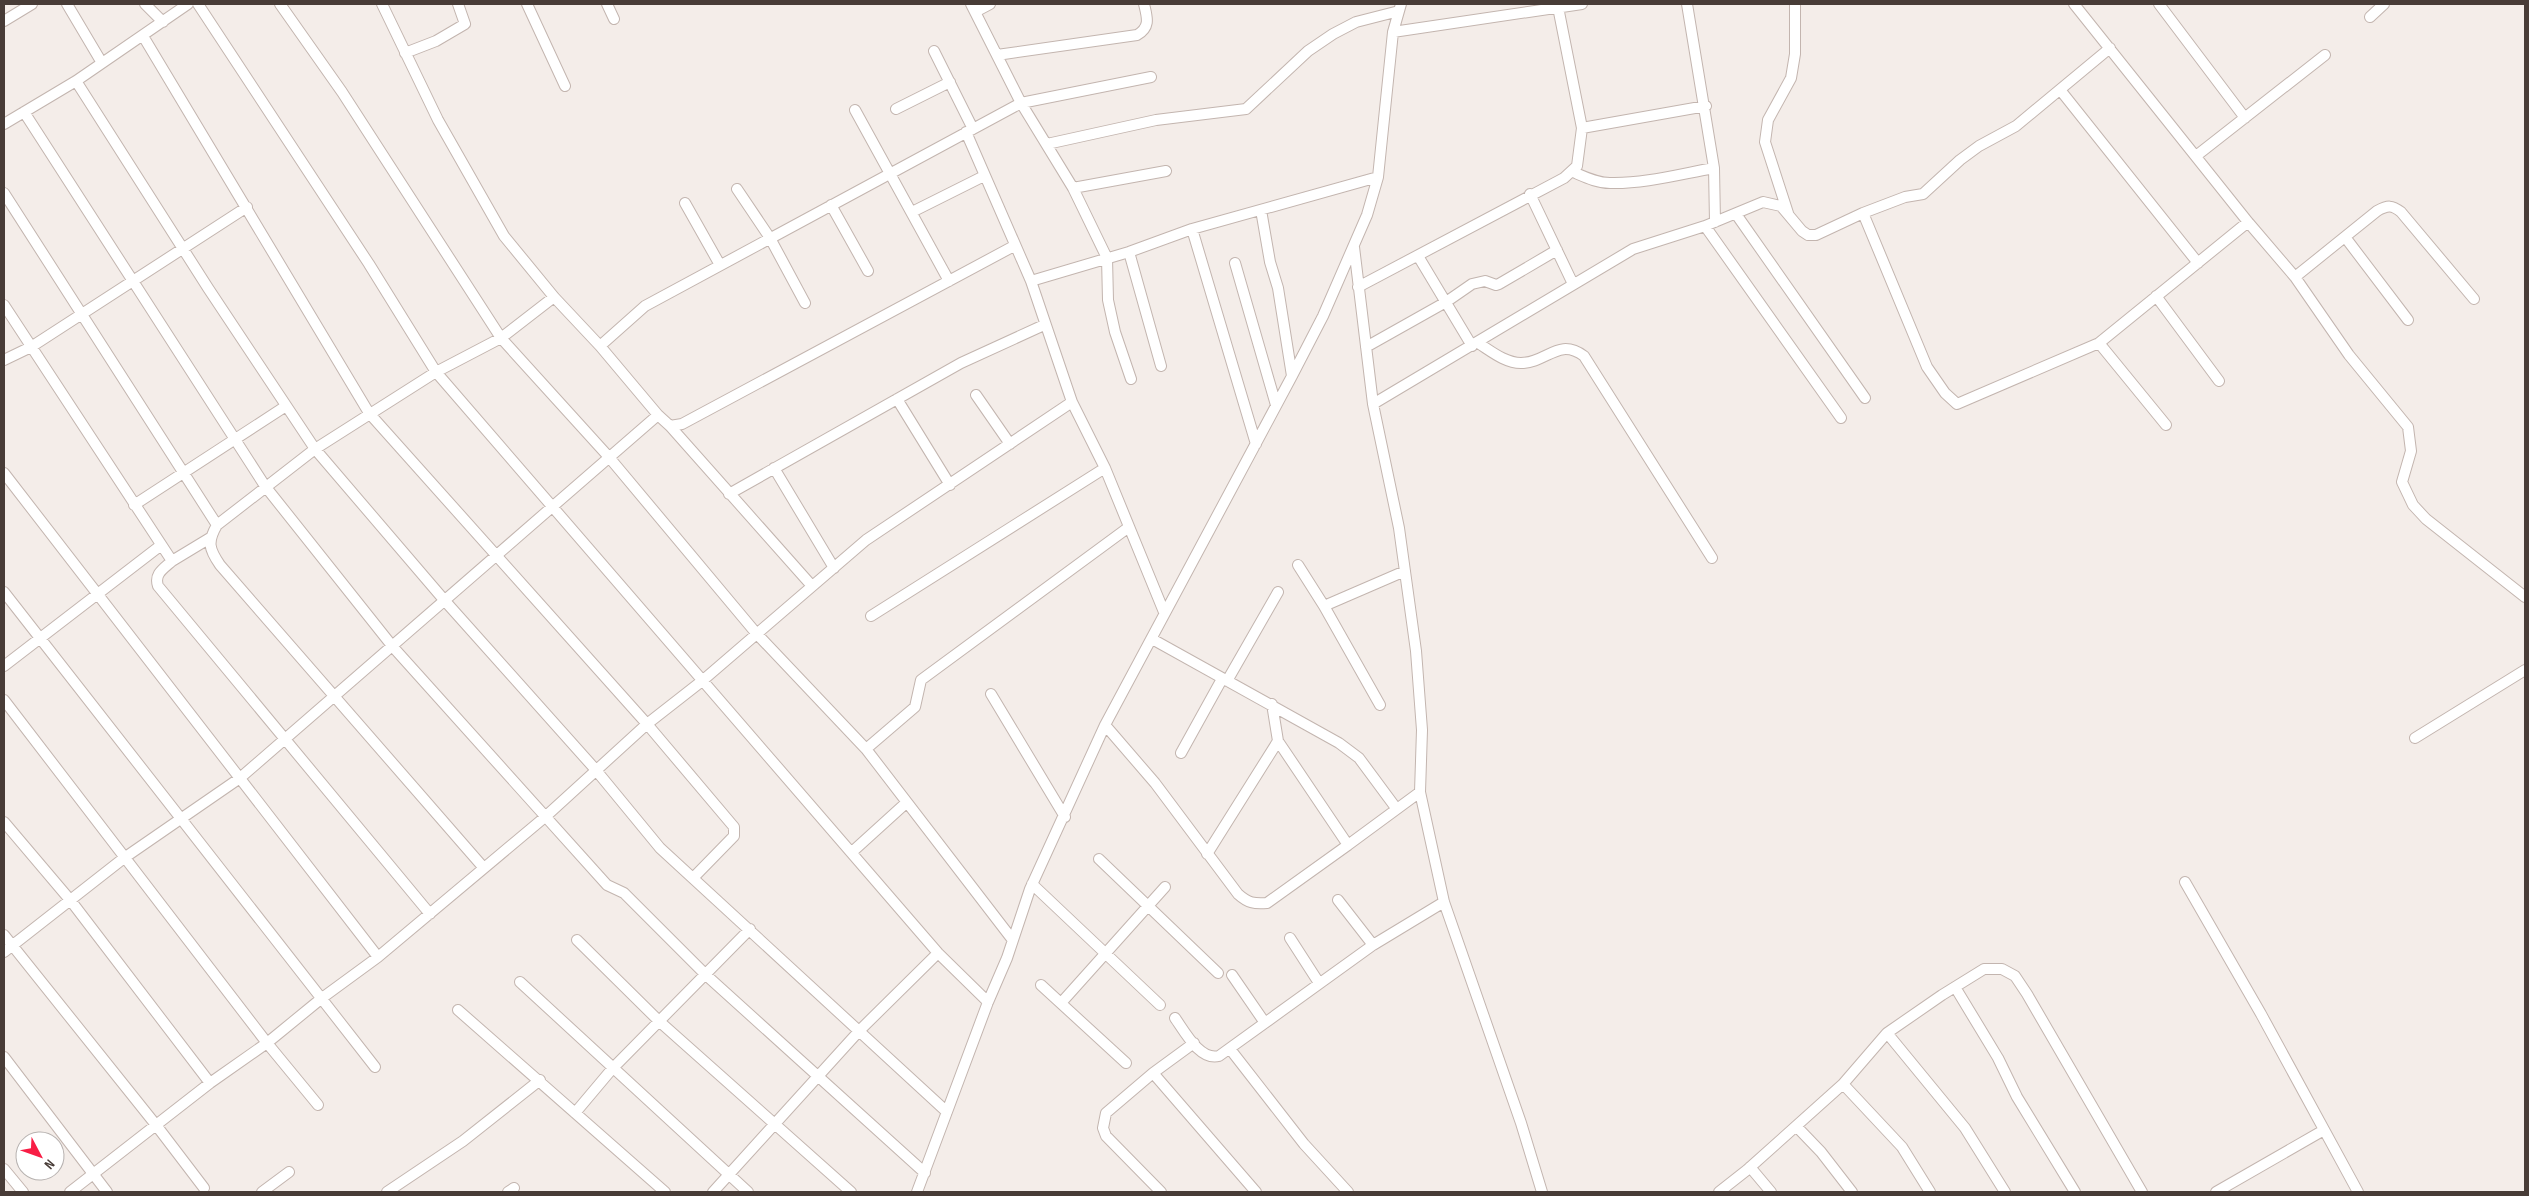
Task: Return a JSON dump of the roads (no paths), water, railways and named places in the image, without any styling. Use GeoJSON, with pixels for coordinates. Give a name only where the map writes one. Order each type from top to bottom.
{"type":"FeatureCollection","features":[{"type":"Feature","properties":{"kind":"street"},"geometry":{"type":"LineString","coordinates":[[4,21],[32,4]]}},
{"type":"Feature","properties":{"kind":"street"},"geometry":{"type":"LineString","coordinates":[[67,4],[102,63]]}},
{"type":"Feature","properties":{"kind":"street"},"geometry":{"type":"LineString","coordinates":[[145,4],[163,22]]}},
{"type":"Feature","properties":{"kind":"street"},"geometry":{"type":"LineString","coordinates":[[4,124],[76,81],[188,4]]}},
{"type":"Feature","properties":{"kind":"street"},"geometry":{"type":"LineString","coordinates":[[198,4],[369,264],[436,372],[550,507],[938,953],[988,1002]]}},
{"type":"Feature","properties":{"kind":"street"},"geometry":{"type":"LineString","coordinates":[[280,4],[348,100],[501,338],[608,456],[756,634],[866,749],[1012,939]]}},
{"type":"Feature","properties":{"kind":"street"},"geometry":{"type":"LineString","coordinates":[[382,4],[438,120],[499,229],[554,297],[600,346],[658,414],[812,586]]}},
{"type":"Feature","properties":{"kind":"street"},"geometry":{"type":"LineString","coordinates":[[405,53],[436,41],[465,24],[458,4]]}},
{"type":"Feature","properties":{"kind":"street"},"geometry":{"type":"LineString","coordinates":[[527,4],[565,86]]}},
{"type":"Feature","properties":{"kind":"street"},"geometry":{"type":"LineString","coordinates":[[607,4],[614,19]]}},
{"type":"Feature","properties":{"kind":"street"},"geometry":{"type":"LineString","coordinates":[[990,4],[973,8],[1021,103],[1073,188],[1107,258],[1108,300],[1115,332],[1131,380]]}},
{"type":"Feature","properties":{"kind":"street"},"geometry":{"type":"LineString","coordinates":[[997,55],[1137,35],[1146,28],[1148,23],[1144,4]]}},
{"type":"Feature","properties":{"kind":"street"},"geometry":{"type":"LineString","coordinates":[[1392,32],[1582,4]]}},
{"type":"Feature","properties":{"kind":"street"},"geometry":{"type":"LineString","coordinates":[[1687,4],[1706,106],[1714,168],[1715,222]]}},
{"type":"Feature","properties":{"kind":"street"},"geometry":{"type":"LineString","coordinates":[[1789,214],[1765,142],[1768,120],[1791,78],[1795,54],[1795,4]]}},
{"type":"Feature","properties":{"kind":"street"},"geometry":{"type":"LineString","coordinates":[[2074,4],[2248,222],[2295,277],[2349,355],[2408,428],[2411,451],[2402,482],[2404,492],[2413,505],[2426,519],[2525,597]]}},
{"type":"Feature","properties":{"kind":"street"},"geometry":{"type":"LineString","coordinates":[[2159,4],[2244,118]]}},
{"type":"Feature","properties":{"kind":"street"},"geometry":{"type":"LineString","coordinates":[[2370,16],[2384,4]]}},
{"type":"Feature","properties":{"kind":"street"},"geometry":{"type":"LineString","coordinates":[[917,1192],[988,1002],[1007,958],[1032,884],[1065,817],[1105,725],[1323,316],[1367,215],[1378,177],[1392,32],[1400,7]]}},
{"type":"Feature","properties":{"kind":"street"},"geometry":{"type":"LineString","coordinates":[[1047,144],[1156,120],[1246,109],[1308,51],[1333,34],[1356,22],[1400,7]]}},
{"type":"Feature","properties":{"kind":"street"},"geometry":{"type":"LineString","coordinates":[[1358,287],[1573,172],[1577,166],[1582,128],[1558,7]]}},
{"type":"Feature","properties":{"kind":"street"},"geometry":{"type":"LineString","coordinates":[[143,36],[369,413],[647,724],[734,827],[734,836],[694,878]]}},
{"type":"Feature","properties":{"kind":"street"},"geometry":{"type":"LineString","coordinates":[[1374,404],[1633,249],[1705,226],[1763,202],[1781,206],[1802,231],[1808,235],[1816,236],[1863,213],[1904,197],[1922,194],[1978,146],[2016,126],[2061,91],[2110,48]]}},
{"type":"Feature","properties":{"kind":"street"},"geometry":{"type":"LineString","coordinates":[[934,52],[950,82],[969,130],[984,176],[1031,281],[1044,325],[1072,402],[1105,468],[1164,612]]}},
{"type":"Feature","properties":{"kind":"street"},"geometry":{"type":"LineString","coordinates":[[2196,156],[2325,54]]}},
{"type":"Feature","properties":{"kind":"street"},"geometry":{"type":"LineString","coordinates":[[600,346],[645,306],[1021,103],[1151,77]]}},
{"type":"Feature","properties":{"kind":"street"},"geometry":{"type":"LineString","coordinates":[[76,81],[315,449],[445,601],[596,769],[660,848],[947,1112]]}},
{"type":"Feature","properties":{"kind":"street"},"geometry":{"type":"LineString","coordinates":[[896,109],[950,82]]}},
{"type":"Feature","properties":{"kind":"street"},"geometry":{"type":"LineString","coordinates":[[2061,91],[2198,263]]}},
{"type":"Feature","properties":{"kind":"street"},"geometry":{"type":"LineString","coordinates":[[1582,128],[1706,106]]}},
{"type":"Feature","properties":{"kind":"street"},"geometry":{"type":"LineString","coordinates":[[855,110],[949,281]]}},
{"type":"Feature","properties":{"kind":"street"},"geometry":{"type":"LineString","coordinates":[[24,112],[265,486],[392,647],[607,885],[624,893],[706,974],[925,1173]]}},
{"type":"Feature","properties":{"kind":"street"},"geometry":{"type":"LineString","coordinates":[[1573,172],[1594,180],[1610,183],[1651,179],[1714,168]]}},
{"type":"Feature","properties":{"kind":"street"},"geometry":{"type":"LineString","coordinates":[[1073,188],[1166,172]]}},
{"type":"Feature","properties":{"kind":"street"},"geometry":{"type":"LineString","coordinates":[[912,212],[984,176]]}},
{"type":"Feature","properties":{"kind":"street"},"geometry":{"type":"LineString","coordinates":[[1031,281],[1129,252],[1192,228],[1378,177]]}},
{"type":"Feature","properties":{"kind":"street"},"geometry":{"type":"LineString","coordinates":[[738,189],[770,238],[805,303]]}},
{"type":"Feature","properties":{"kind":"street"},"geometry":{"type":"LineString","coordinates":[[4,193],[217,525]]}},
{"type":"Feature","properties":{"kind":"street"},"geometry":{"type":"LineString","coordinates":[[1530,194],[1574,284]]}},
{"type":"Feature","properties":{"kind":"street"},"geometry":{"type":"LineString","coordinates":[[684,202],[720,265]]}},
{"type":"Feature","properties":{"kind":"street"},"geometry":{"type":"LineString","coordinates":[[831,205],[868,271]]}},
{"type":"Feature","properties":{"kind":"street"},"geometry":{"type":"LineString","coordinates":[[2295,277],[2377,211],[2386,206],[2393,206],[2401,212],[2474,299]]}},
{"type":"Feature","properties":{"kind":"street"},"geometry":{"type":"LineString","coordinates":[[4,360],[30,347],[247,207]]}},
{"type":"Feature","properties":{"kind":"street"},"geometry":{"type":"LineString","coordinates":[[1261,210],[1270,262],[1278,288],[1292,376]]}},
{"type":"Feature","properties":{"kind":"street"},"geometry":{"type":"LineString","coordinates":[[1863,213],[1928,367],[1945,393],[1957,404],[2099,343],[2248,222]]}},
{"type":"Feature","properties":{"kind":"street"},"geometry":{"type":"LineString","coordinates":[[1736,214],[1865,398]]}},
{"type":"Feature","properties":{"kind":"street"},"geometry":{"type":"LineString","coordinates":[[1705,226],[1842,418]]}},
{"type":"Feature","properties":{"kind":"street"},"geometry":{"type":"LineString","coordinates":[[1192,228],[1256,444]]}},
{"type":"Feature","properties":{"kind":"street"},"geometry":{"type":"LineString","coordinates":[[2345,237],[2408,320]]}},
{"type":"Feature","properties":{"kind":"street"},"geometry":{"type":"LineString","coordinates":[[1354,245],[1374,404],[1399,528],[1416,652],[1422,730],[1420,792],[1444,902],[1521,1123],[1542,1192]]}},
{"type":"Feature","properties":{"kind":"street"},"geometry":{"type":"LineString","coordinates":[[670,426],[682,424],[706,412],[1014,246]]}},
{"type":"Feature","properties":{"kind":"street"},"geometry":{"type":"LineString","coordinates":[[1366,347],[1446,302],[1472,284],[1485,281],[1496,285],[1500,284],[1557,250]]}},
{"type":"Feature","properties":{"kind":"street"},"geometry":{"type":"LineString","coordinates":[[1129,252],[1161,366]]}},
{"type":"Feature","properties":{"kind":"street"},"geometry":{"type":"LineString","coordinates":[[1418,256],[1475,345],[1500,357],[1520,363],[1529,362],[1566,348],[1575,350],[1584,356],[1712,558]]}},
{"type":"Feature","properties":{"kind":"street"},"geometry":{"type":"LineString","coordinates":[[1235,263],[1276,405]]}},
{"type":"Feature","properties":{"kind":"street"},"geometry":{"type":"LineString","coordinates":[[2156,296],[2219,381]]}},
{"type":"Feature","properties":{"kind":"street"},"geometry":{"type":"LineString","coordinates":[[484,867],[220,565],[209,547],[210,538],[217,525],[315,449],[436,372],[501,338],[554,297]]}},
{"type":"Feature","properties":{"kind":"street"},"geometry":{"type":"LineString","coordinates":[[4,305],[160,546],[172,561]]}},
{"type":"Feature","properties":{"kind":"street"},"geometry":{"type":"LineString","coordinates":[[729,494],[961,363],[1044,325]]}},
{"type":"Feature","properties":{"kind":"street"},"geometry":{"type":"LineString","coordinates":[[2099,343],[2166,425]]}},
{"type":"Feature","properties":{"kind":"street"},"geometry":{"type":"LineString","coordinates":[[976,395],[1010,444]]}},
{"type":"Feature","properties":{"kind":"street"},"geometry":{"type":"LineString","coordinates":[[897,399],[950,485]]}},
{"type":"Feature","properties":{"kind":"street"},"geometry":{"type":"LineString","coordinates":[[70,1192],[210,1083],[267,1043],[322,998],[378,957],[545,817],[647,724],[702,681],[866,540],[1072,402]]}},
{"type":"Feature","properties":{"kind":"street"},"geometry":{"type":"LineString","coordinates":[[134,505],[236,441],[286,406]]}},
{"type":"Feature","properties":{"kind":"street"},"geometry":{"type":"LineString","coordinates":[[8,949],[124,858],[240,778],[286,740],[334,695],[392,647],[658,414]]}},
{"type":"Feature","properties":{"kind":"street"},"geometry":{"type":"LineString","coordinates":[[774,468],[834,568]]}},
{"type":"Feature","properties":{"kind":"street"},"geometry":{"type":"LineString","coordinates":[[871,616],[1105,468]]}},
{"type":"Feature","properties":{"kind":"street"},"geometry":{"type":"LineString","coordinates":[[4,473],[378,957]]}},
{"type":"Feature","properties":{"kind":"street"},"geometry":{"type":"LineString","coordinates":[[866,749],[916,707],[921,680],[1129,527]]}},
{"type":"Feature","properties":{"kind":"street"},"geometry":{"type":"LineString","coordinates":[[210,538],[172,561],[158,574],[156,578],[158,586],[430,914]]}},
{"type":"Feature","properties":{"kind":"street"},"geometry":{"type":"LineString","coordinates":[[4,666],[41,640],[160,546]]}},
{"type":"Feature","properties":{"kind":"street"},"geometry":{"type":"LineString","coordinates":[[1298,565],[1324,606],[1380,705]]}},
{"type":"Feature","properties":{"kind":"street"},"geometry":{"type":"LineString","coordinates":[[1324,606],[1405,571]]}},
{"type":"Feature","properties":{"kind":"street"},"geometry":{"type":"LineString","coordinates":[[4,592],[375,1066]]}},
{"type":"Feature","properties":{"kind":"street"},"geometry":{"type":"LineString","coordinates":[[1181,753],[1278,592]]}},
{"type":"Feature","properties":{"kind":"street"},"geometry":{"type":"LineString","coordinates":[[1152,639],[1224,680],[1272,704],[1339,743],[1359,758],[1396,808]]}},
{"type":"Feature","properties":{"kind":"street"},"geometry":{"type":"LineString","coordinates":[[2415,738],[2525,670]]}},
{"type":"Feature","properties":{"kind":"street"},"geometry":{"type":"LineString","coordinates":[[991,694],[1065,817]]}},
{"type":"Feature","properties":{"kind":"street"},"geometry":{"type":"LineString","coordinates":[[4,700],[267,1043],[318,1105]]}},
{"type":"Feature","properties":{"kind":"street"},"geometry":{"type":"LineString","coordinates":[[1272,704],[1278,740],[1348,844]]}},
{"type":"Feature","properties":{"kind":"street"},"geometry":{"type":"LineString","coordinates":[[1105,725],[1155,783],[1238,894],[1246,901],[1257,904],[1267,902],[1420,792]]}},
{"type":"Feature","properties":{"kind":"street"},"geometry":{"type":"LineString","coordinates":[[1207,854],[1278,740]]}},
{"type":"Feature","properties":{"kind":"street"},"geometry":{"type":"LineString","coordinates":[[852,852],[906,803]]}},
{"type":"Feature","properties":{"kind":"street"},"geometry":{"type":"LineString","coordinates":[[4,822],[71,900],[210,1083]]}},
{"type":"Feature","properties":{"kind":"street"},"geometry":{"type":"LineString","coordinates":[[1099,859],[1218,973]]}},
{"type":"Feature","properties":{"kind":"street"},"geometry":{"type":"LineString","coordinates":[[2185,882],[2262,1014],[2358,1192]]}},
{"type":"Feature","properties":{"kind":"street"},"geometry":{"type":"LineString","coordinates":[[1032,884],[1160,1005]]}},
{"type":"Feature","properties":{"kind":"street"},"geometry":{"type":"LineString","coordinates":[[1061,1003],[1165,887]]}},
{"type":"Feature","properties":{"kind":"street"},"geometry":{"type":"LineString","coordinates":[[1338,900],[1373,945]]}},
{"type":"Feature","properties":{"kind":"street"},"geometry":{"type":"LineString","coordinates":[[1175,1018],[1194,1043],[1209,1057],[1219,1056],[1373,945],[1444,902]]}},
{"type":"Feature","properties":{"kind":"street"},"geometry":{"type":"LineString","coordinates":[[574,1112],[612,1069],[750,929]]}},
{"type":"Feature","properties":{"kind":"street"},"geometry":{"type":"LineString","coordinates":[[4,936],[8,949],[156,1125],[204,1188]]}},
{"type":"Feature","properties":{"kind":"street"},"geometry":{"type":"LineString","coordinates":[[1290,938],[1320,983]]}},
{"type":"Feature","properties":{"kind":"street"},"geometry":{"type":"LineString","coordinates":[[577,940],[660,1022],[851,1192]]}},
{"type":"Feature","properties":{"kind":"street"},"geometry":{"type":"LineString","coordinates":[[713,1192],[860,1030],[938,953]]}},
{"type":"Feature","properties":{"kind":"street"},"geometry":{"type":"LineString","coordinates":[[1719,1192],[1750,1167],[1843,1084],[1887,1033],[1984,969],[2002,968],[2015,976],[2142,1192]]}},
{"type":"Feature","properties":{"kind":"street"},"geometry":{"type":"LineString","coordinates":[[1232,975],[1265,1023]]}},
{"type":"Feature","properties":{"kind":"street"},"geometry":{"type":"LineString","coordinates":[[520,982],[612,1069],[748,1192]]}},
{"type":"Feature","properties":{"kind":"street"},"geometry":{"type":"LineString","coordinates":[[1041,985],[1126,1064]]}},
{"type":"Feature","properties":{"kind":"street"},"geometry":{"type":"LineString","coordinates":[[1955,987],[1998,1058],[2017,1097],[2075,1192]]}},
{"type":"Feature","properties":{"kind":"street"},"geometry":{"type":"LineString","coordinates":[[458,1010],[540,1080],[665,1192]]}},
{"type":"Feature","properties":{"kind":"street"},"geometry":{"type":"LineString","coordinates":[[1887,1033],[1965,1128],[2005,1192]]}},
{"type":"Feature","properties":{"kind":"street"},"geometry":{"type":"LineString","coordinates":[[1161,1192],[1106,1136],[1102,1128],[1106,1113],[1153,1073],[1194,1043]]}},
{"type":"Feature","properties":{"kind":"street"},"geometry":{"type":"LineString","coordinates":[[1230,1049],[1304,1144],[1348,1192]]}},
{"type":"Feature","properties":{"kind":"street"},"geometry":{"type":"LineString","coordinates":[[4,1057],[107,1192]]}},
{"type":"Feature","properties":{"kind":"street"},"geometry":{"type":"LineString","coordinates":[[1153,1073],[1256,1192]]}},
{"type":"Feature","properties":{"kind":"street"},"geometry":{"type":"LineString","coordinates":[[387,1192],[463,1141],[540,1080]]}},
{"type":"Feature","properties":{"kind":"street"},"geometry":{"type":"LineString","coordinates":[[1843,1084],[1902,1147],[1930,1192]]}},
{"type":"Feature","properties":{"kind":"street"},"geometry":{"type":"LineString","coordinates":[[1796,1126],[1821,1152],[1852,1192]]}},
{"type":"Feature","properties":{"kind":"street"},"geometry":{"type":"LineString","coordinates":[[2216,1192],[2324,1130]]}},
{"type":"Feature","properties":{"kind":"street"},"geometry":{"type":"LineString","coordinates":[[1750,1167],[1771,1192]]}},
{"type":"Feature","properties":{"kind":"street"},"geometry":{"type":"LineString","coordinates":[[4,1169],[23,1192]]}},
{"type":"Feature","properties":{"kind":"street"},"geometry":{"type":"LineString","coordinates":[[262,1192],[289,1172]]}}]}
